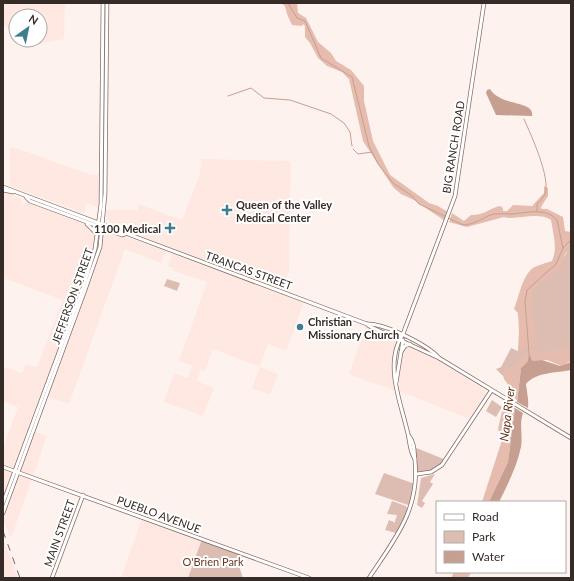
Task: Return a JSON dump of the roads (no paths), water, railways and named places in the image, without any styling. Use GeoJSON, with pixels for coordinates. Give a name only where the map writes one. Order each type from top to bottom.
{"type":"FeatureCollection","features":[{"type":"Feature","properties":{"kind":"main road","name":"JEFFERSON STREET"},"geometry":{"type":"LineString","coordinates":[[3,503],[87,286],[101,237],[102,229],[100,213],[102,166],[103,3]]}},
{"type":"Feature","properties":{"kind":"main road","name":"JEFFERSON STREET"},"geometry":{"type":"LineString","coordinates":[[3,513],[16,472],[88,274],[95,249],[98,227],[103,216],[107,3]]}},
{"type":"Feature","properties":{"kind":"main road","name":"BIG RANCH ROAD"},"geometry":{"type":"LineString","coordinates":[[402,340],[448,218],[457,188],[484,3]]}},
{"type":"Feature","properties":{"kind":"main road","name":"TRANCAS STREET"},"geometry":{"type":"LineString","coordinates":[[3,187],[102,229],[122,235],[125,234]]}},
{"type":"Feature","properties":{"kind":"main road","name":"TRANCAS STREET"},"geometry":{"type":"LineString","coordinates":[[3,190],[13,192]]}},
{"type":"Feature","properties":{"kind":"main road","name":"TRANCAS STREET"},"geometry":{"type":"LineString","coordinates":[[26,197],[30,201],[101,223],[125,234],[367,324],[403,334],[434,352],[439,358]]}},
{"type":"Feature","properties":{"kind":"main road"},"geometry":{"type":"LineString","coordinates":[[89,219],[95,218],[100,213]]}},
{"type":"Feature","properties":{"kind":"main road"},"geometry":{"type":"LineString","coordinates":[[103,216],[113,228]]}},
{"type":"Feature","properties":{"kind":"main road"},"geometry":{"type":"LineString","coordinates":[[84,221],[93,228],[97,236]]}},
{"type":"Feature","properties":{"kind":"main road"},"geometry":{"type":"LineString","coordinates":[[101,237],[108,231]]}},
{"type":"Feature","properties":{"kind":"main road","name":"TRANCAS STREET"},"geometry":{"type":"LineString","coordinates":[[367,324],[439,358],[491,391],[571,438]]}},
{"type":"Feature","properties":{"kind":"main road"},"geometry":{"type":"LineString","coordinates":[[381,331],[395,339],[398,345]]}},
{"type":"Feature","properties":{"kind":"main road"},"geometry":{"type":"LineString","coordinates":[[369,578],[406,519],[414,497],[416,474],[414,447],[409,436],[394,379],[398,345],[402,340]]}},
{"type":"Feature","properties":{"kind":"main road"},"geometry":{"type":"LineString","coordinates":[[396,383],[402,340]]}},
{"type":"Feature","properties":{"kind":"main road"},"geometry":{"type":"LineString","coordinates":[[400,355],[406,345],[415,346]]}},
{"type":"Feature","properties":{"kind":"main road"},"geometry":{"type":"LineString","coordinates":[[395,363],[398,377]]}},
{"type":"Feature","properties":{"kind":"main road"},"geometry":{"type":"LineString","coordinates":[[416,474],[431,472],[442,465],[491,391]]}},
{"type":"Feature","properties":{"kind":"main road","name":"PUEBLO AVENUE"},"geometry":{"type":"LineString","coordinates":[[3,467],[309,578]]}},
{"type":"Feature","properties":{"kind":"main road","name":"MAIN STREET"},"geometry":{"type":"LineString","coordinates":[[52,578],[82,495]]}},
{"type":"Feature","properties":{"kind":"water"},"geometry":{"type":"Polygon","coordinates":[[[490,89],[495,95],[502,99],[528,108],[532,111],[532,116],[496,115],[486,93],[487,90],[490,89]]]}},
{"type":"Feature","properties":{"kind":"water"},"geometry":{"type":"Polygon","coordinates":[[[529,353],[532,361],[542,360],[560,366],[571,362],[571,370],[541,375],[530,380],[526,384],[528,408],[517,402],[521,368],[528,361],[529,353]]]}},
{"type":"Feature","properties":{"kind":"water"},"geometry":{"type":"Polygon","coordinates":[[[515,408],[523,413],[521,422],[521,447],[512,475],[499,501],[489,501],[508,462],[515,408]]]}},
{"type":"Feature","properties":{"kind":"waterway"},"geometry":{"type":"LineString","coordinates":[[288,3],[297,18],[305,21],[321,58],[352,77],[369,146],[378,164],[393,183],[411,195],[419,204],[463,225],[473,223],[492,214],[529,212],[547,213],[557,220],[563,248],[556,264],[527,290],[525,301],[529,353]]}},
{"type":"Feature","properties":{"kind":"waterway"},"geometry":{"type":"LineString","coordinates":[[228,96],[251,88],[264,98],[290,100],[331,114],[344,123],[350,132],[352,146]]}},
{"type":"Feature","properties":{"kind":"waterway"},"geometry":{"type":"LineString","coordinates":[[524,119],[543,167],[545,178],[545,194],[537,204],[537,211]]}},
{"type":"Feature","properties":{"kind":"waterway"},"geometry":{"type":"LineString","coordinates":[[353,149],[358,154],[372,152]]}},
{"type":"Feature","properties":{"kind":"waterway"},"geometry":{"type":"LineString","coordinates":[[563,248],[571,240]]}},
{"type":"Feature","properties":{"kind":"railway"},"geometry":{"type":"LineString","coordinates":[[3,531],[20,578]]}},
{"type":"Feature","properties":{"kind":"place","name":"Queen of the Valley Medical Center"},"geometry":{"type":"Point","coordinates":[227,210]}},
{"type":"Feature","properties":{"kind":"place","name":"1100 Medical"},"geometry":{"type":"Point","coordinates":[170,228]}},
{"type":"Feature","properties":{"kind":"place","name":"Christian Missionary Church"},"geometry":{"type":"Point","coordinates":[300,327]}},
{"type":"Feature","properties":{"kind":"water label","name":"Napa River"},"geometry":{"type":"Point","coordinates":[507,414]}},
{"type":"Feature","properties":{"kind":"park label","name":"O'Brien Park"},"geometry":{"type":"Point","coordinates":[213,561]}}]}
